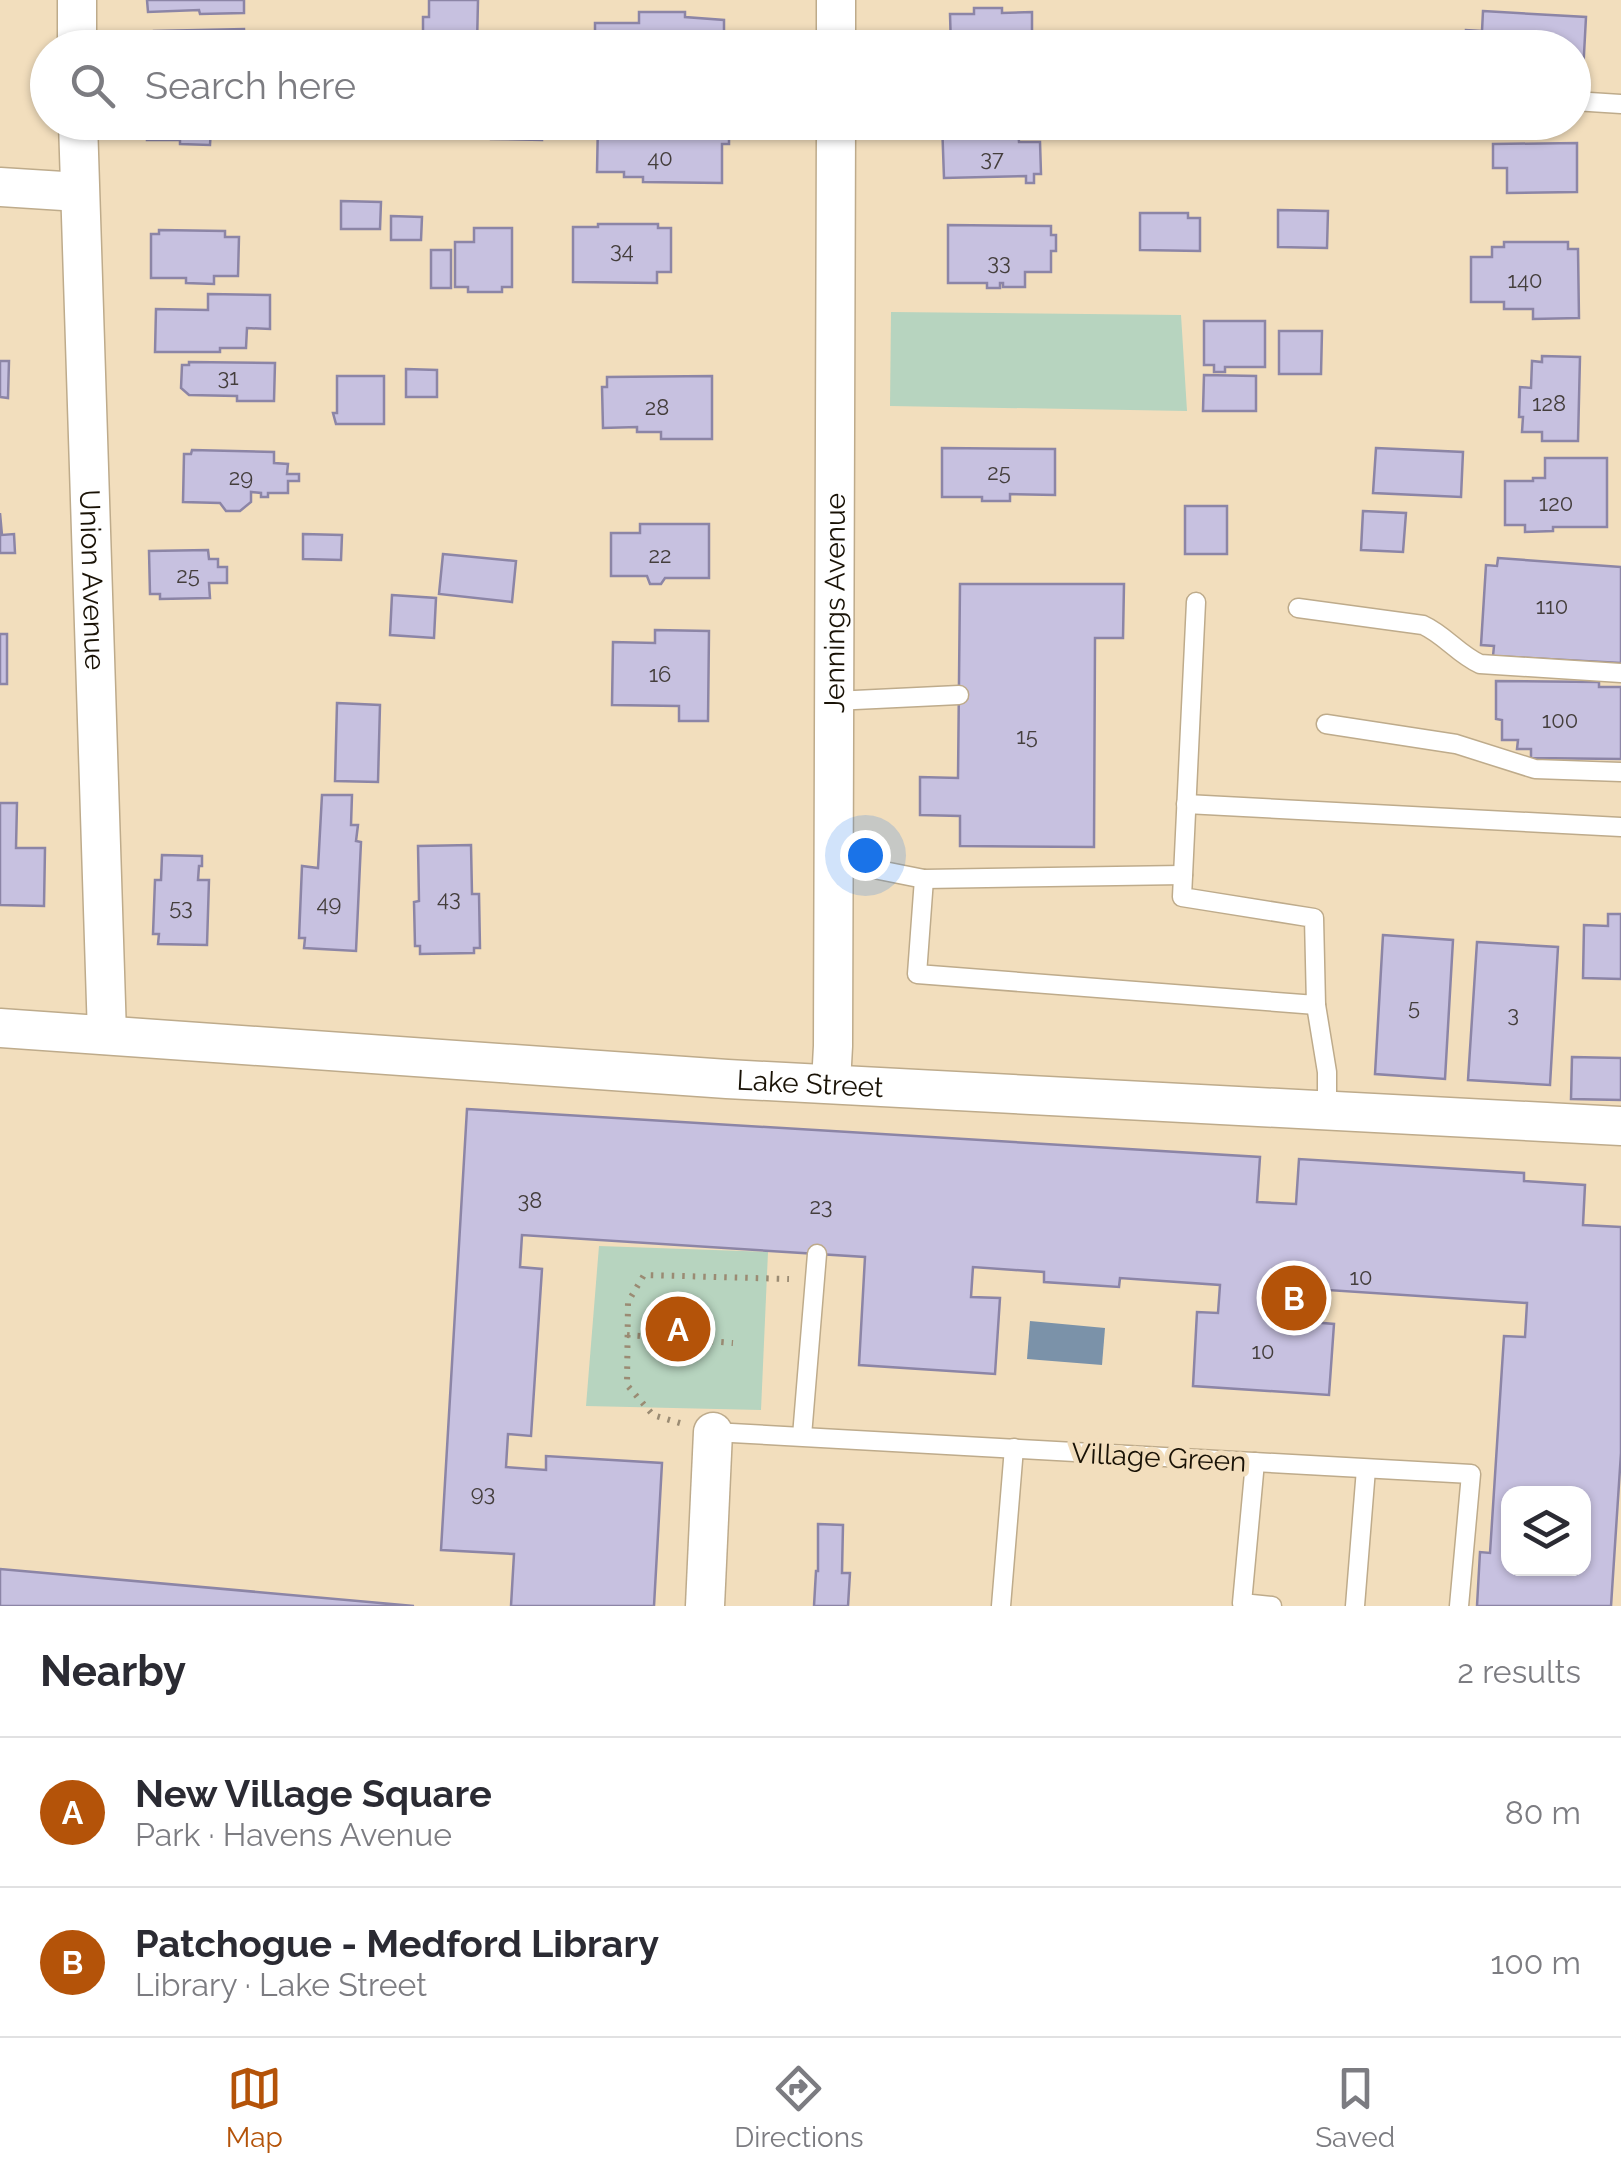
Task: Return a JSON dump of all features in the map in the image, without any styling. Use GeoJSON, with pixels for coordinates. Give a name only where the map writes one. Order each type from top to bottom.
{"type":"FeatureCollection","features":[{"type":"Feature","properties":{"kind":"street"},"geometry":{"type":"LineString","coordinates":[[77,0],[77,30]]}},
{"type":"Feature","properties":{"kind":"street"},"geometry":{"type":"LineString","coordinates":[[836,0],[836,30]]}},
{"type":"Feature","properties":{"kind":"street","name":"Union Avenue"},"geometry":{"type":"LineString","coordinates":[[78,140],[107,1035]]}},
{"type":"Feature","properties":{"kind":"street","name":"Jennings Avenue"},"geometry":{"type":"LineString","coordinates":[[830,1091],[836,140]]}},
{"type":"Feature","properties":{"kind":"street"},"geometry":{"type":"LineString","coordinates":[[0,188],[78,192]]}},
{"type":"Feature","properties":{"kind":"street","name":"Lake Street"},"geometry":{"type":"LineString","coordinates":[[0,1028],[708,1077],[830,1091],[1621,1126]]}},
{"type":"Feature","properties":{"kind":"street"},"geometry":{"type":"LineString","coordinates":[[705,1606],[714,1432]]}},
{"type":"Feature","properties":{"kind":"lane"},"geometry":{"type":"LineString","coordinates":[[1591,102],[1621,104]]}},
{"type":"Feature","properties":{"kind":"lane"},"geometry":{"type":"LineString","coordinates":[[1196,602],[1182,897],[1314,918],[1316,1004],[1327,1072],[1327,1110]]}},
{"type":"Feature","properties":{"kind":"lane"},"geometry":{"type":"LineString","coordinates":[[1298,608],[1423,626],[1439,632],[1462,656],[1480,664],[1621,673]]}},
{"type":"Feature","properties":{"kind":"lane"},"geometry":{"type":"LineString","coordinates":[[834,702],[959,694]]}},
{"type":"Feature","properties":{"kind":"lane"},"geometry":{"type":"LineString","coordinates":[[1326,724],[1456,744],[1536,768],[1621,772]]}},
{"type":"Feature","properties":{"kind":"lane"},"geometry":{"type":"LineString","coordinates":[[1186,804],[1621,827]]}},
{"type":"Feature","properties":{"kind":"lane"},"geometry":{"type":"LineString","coordinates":[[834,861],[924,879],[1183,875]]}},
{"type":"Feature","properties":{"kind":"lane"},"geometry":{"type":"LineString","coordinates":[[924,879],[917,974],[1316,1004]]}},
{"type":"Feature","properties":{"kind":"lane"},"geometry":{"type":"LineString","coordinates":[[802,1436],[817,1254]]}},
{"type":"Feature","properties":{"kind":"lane","name":"Village Green"},"geometry":{"type":"LineString","coordinates":[[714,1432],[1472,1474],[1459,1606]]}},
{"type":"Feature","properties":{"kind":"lane"},"geometry":{"type":"LineString","coordinates":[[1001,1606],[1014,1448]]}},
{"type":"Feature","properties":{"kind":"lane"},"geometry":{"type":"LineString","coordinates":[[1255,1462],[1242,1603],[1272,1606]]}},
{"type":"Feature","properties":{"kind":"lane"},"geometry":{"type":"LineString","coordinates":[[1355,1606],[1366,1468]]}},
{"type":"Feature","properties":{"kind":"path"},"geometry":{"type":"LineString","coordinates":[[714,1432],[652,1415],[626,1385],[628,1302],[644,1275],[815,1280]]}},
{"type":"Feature","properties":{"kind":"path"},"geometry":{"type":"LineString","coordinates":[[627,1335],[733,1343]]}},
{"type":"Feature","properties":{"kind":"green space"},"geometry":{"type":"Polygon","coordinates":[[[891,312],[1181,315],[1187,411],[890,406],[891,312]]]}},
{"type":"Feature","properties":{"kind":"green space"},"geometry":{"type":"Polygon","coordinates":[[[599,1246],[768,1252],[761,1410],[586,1406],[599,1246]]]}},
{"type":"Feature","properties":{"kind":"water"},"geometry":{"type":"Polygon","coordinates":[[[1030,1321],[1105,1328],[1102,1365],[1027,1359],[1030,1321]]]}},
{"type":"Feature","properties":{"kind":"building"},"geometry":{"type":"Polygon","coordinates":[[[147,0],[244,0],[244,13],[148,12],[147,0]]]}},
{"type":"Feature","properties":{"kind":"building"},"geometry":{"type":"Polygon","coordinates":[[[429,0],[478,0],[477,30],[423,30],[423,17],[429,17],[429,0]]]}},
{"type":"Feature","properties":{"kind":"building"},"geometry":{"type":"Polygon","coordinates":[[[974,8],[1002,8],[1002,13],[1032,12],[1032,30],[950,30],[950,14],[974,14],[974,8]]]}},
{"type":"Feature","properties":{"kind":"building"},"geometry":{"type":"Polygon","coordinates":[[[1483,11],[1586,17],[1585,30],[1482,30],[1483,11]]]}},
{"type":"Feature","properties":{"kind":"building"},"geometry":{"type":"Polygon","coordinates":[[[639,12],[685,12],[685,17],[724,20],[724,30],[595,30],[595,23],[639,23],[639,12]]]}},
{"type":"Feature","properties":{"kind":"building"},"geometry":{"type":"Polygon","coordinates":[[[180,140],[210,140],[210,145],[180,144],[180,140]]]}},
{"type":"Feature","properties":{"kind":"building"},"geometry":{"type":"Polygon","coordinates":[[[598,140],[729,140],[729,144],[722,144],[722,183],[643,182],[643,177],[624,177],[624,172],[597,172],[598,140]]]}},
{"type":"Feature","properties":{"kind":"building"},"geometry":{"type":"Polygon","coordinates":[[[943,140],[1040,142],[1041,174],[1034,174],[1034,183],[1026,183],[1026,176],[944,178],[943,140]]]}},
{"type":"Feature","properties":{"kind":"building"},"geometry":{"type":"Polygon","coordinates":[[[1577,143],[1577,192],[1507,193],[1507,168],[1493,168],[1493,144],[1577,143]]]}},
{"type":"Feature","properties":{"kind":"building"},"geometry":{"type":"Polygon","coordinates":[[[341,201],[381,202],[380,229],[341,229],[341,201]]]}},
{"type":"Feature","properties":{"kind":"building"},"geometry":{"type":"Polygon","coordinates":[[[1278,210],[1328,211],[1327,248],[1278,247],[1278,210]]]}},
{"type":"Feature","properties":{"kind":"building"},"geometry":{"type":"Polygon","coordinates":[[[1140,213],[1188,213],[1188,218],[1200,218],[1200,251],[1140,250],[1140,213]]]}},
{"type":"Feature","properties":{"kind":"building"},"geometry":{"type":"Polygon","coordinates":[[[391,216],[422,217],[421,240],[391,240],[391,216]]]}},
{"type":"Feature","properties":{"kind":"building"},"geometry":{"type":"Polygon","coordinates":[[[658,224],[658,228],[671,228],[671,272],[657,272],[657,283],[573,282],[573,227],[658,224]]]}},
{"type":"Feature","properties":{"kind":"building"},"geometry":{"type":"Polygon","coordinates":[[[948,225],[1051,226],[1051,235],[1056,235],[1056,251],[1051,251],[1051,272],[1025,272],[1025,287],[948,283],[948,225]]]}},
{"type":"Feature","properties":{"kind":"building"},"geometry":{"type":"Polygon","coordinates":[[[474,228],[512,228],[512,287],[502,287],[502,292],[468,292],[468,287],[455,287],[455,242],[474,242],[474,228]]]}},
{"type":"Feature","properties":{"kind":"building"},"geometry":{"type":"Polygon","coordinates":[[[159,230],[225,231],[225,237],[239,237],[238,276],[214,276],[214,284],[186,283],[186,278],[151,278],[151,234],[159,234],[159,230]]]}},
{"type":"Feature","properties":{"kind":"building"},"geometry":{"type":"Polygon","coordinates":[[[1504,242],[1568,242],[1568,249],[1578,249],[1579,318],[1533,319],[1533,309],[1504,309],[1504,302],[1471,302],[1471,257],[1492,257],[1492,247],[1504,247],[1504,242]]]}},
{"type":"Feature","properties":{"kind":"building"},"geometry":{"type":"Polygon","coordinates":[[[431,250],[451,250],[451,288],[431,288],[431,250]]]}},
{"type":"Feature","properties":{"kind":"building"},"geometry":{"type":"Polygon","coordinates":[[[208,294],[270,295],[270,329],[247,328],[246,348],[155,352],[156,309],[208,310],[208,294]]]}},
{"type":"Feature","properties":{"kind":"building"},"geometry":{"type":"Polygon","coordinates":[[[1204,321],[1265,321],[1265,367],[1225,367],[1225,372],[1214,372],[1214,365],[1204,365],[1204,321]]]}},
{"type":"Feature","properties":{"kind":"building"},"geometry":{"type":"Polygon","coordinates":[[[1279,331],[1322,331],[1321,374],[1279,374],[1279,331]]]}},
{"type":"Feature","properties":{"kind":"building"},"geometry":{"type":"Polygon","coordinates":[[[1542,356],[1580,357],[1578,441],[1542,441],[1542,432],[1522,432],[1520,387],[1531,388],[1532,361],[1542,362],[1542,356]]]}},
{"type":"Feature","properties":{"kind":"building"},"geometry":{"type":"Polygon","coordinates":[[[0,361],[9,361],[8,398],[0,397],[0,361]]]}},
{"type":"Feature","properties":{"kind":"building"},"geometry":{"type":"Polygon","coordinates":[[[275,363],[274,401],[189,395],[181,388],[182,365],[275,363]]]}},
{"type":"Feature","properties":{"kind":"building"},"geometry":{"type":"Polygon","coordinates":[[[406,369],[437,370],[437,397],[406,397],[406,369]]]}},
{"type":"Feature","properties":{"kind":"building"},"geometry":{"type":"Polygon","coordinates":[[[1204,375],[1256,376],[1256,411],[1203,411],[1204,375]]]}},
{"type":"Feature","properties":{"kind":"building"},"geometry":{"type":"Polygon","coordinates":[[[337,376],[384,376],[384,424],[336,424],[333,413],[337,413],[337,376]]]}},
{"type":"Feature","properties":{"kind":"building"},"geometry":{"type":"Polygon","coordinates":[[[712,376],[712,439],[661,439],[661,432],[637,432],[637,427],[603,428],[602,387],[607,387],[607,377],[712,376]]]}},
{"type":"Feature","properties":{"kind":"building"},"geometry":{"type":"Polygon","coordinates":[[[942,448],[1055,449],[1055,495],[1010,494],[1010,501],[942,497],[942,448]]]}},
{"type":"Feature","properties":{"kind":"building"},"geometry":{"type":"Polygon","coordinates":[[[1376,448],[1463,452],[1461,497],[1373,493],[1376,448]]]}},
{"type":"Feature","properties":{"kind":"building"},"geometry":{"type":"Polygon","coordinates":[[[192,450],[274,452],[274,463],[288,464],[287,474],[299,474],[299,481],[288,481],[288,493],[261,497],[261,493],[251,492],[251,502],[240,511],[226,511],[220,503],[183,502],[184,454],[191,454],[192,450]]]}},
{"type":"Feature","properties":{"kind":"building"},"geometry":{"type":"Polygon","coordinates":[[[1545,458],[1607,458],[1607,527],[1553,527],[1553,531],[1525,532],[1525,525],[1505,525],[1505,481],[1545,478],[1545,458]]]}},
{"type":"Feature","properties":{"kind":"building"},"geometry":{"type":"Polygon","coordinates":[[[1185,506],[1227,506],[1227,554],[1185,554],[1185,506]]]}},
{"type":"Feature","properties":{"kind":"building"},"geometry":{"type":"Polygon","coordinates":[[[1363,511],[1406,513],[1403,552],[1361,550],[1363,511]]]}},
{"type":"Feature","properties":{"kind":"building"},"geometry":{"type":"Polygon","coordinates":[[[0,513],[2,535],[14,534],[15,553],[0,553],[0,513]]]}},
{"type":"Feature","properties":{"kind":"building"},"geometry":{"type":"Polygon","coordinates":[[[640,524],[709,524],[709,578],[665,578],[661,584],[650,584],[647,576],[611,576],[611,533],[640,533],[640,524]]]}},
{"type":"Feature","properties":{"kind":"building"},"geometry":{"type":"Polygon","coordinates":[[[303,534],[342,535],[341,560],[303,559],[303,534]]]}},
{"type":"Feature","properties":{"kind":"building"},"geometry":{"type":"Polygon","coordinates":[[[208,550],[209,559],[218,559],[218,567],[227,567],[227,583],[209,583],[210,598],[160,599],[160,594],[150,594],[149,551],[208,550]]]}},
{"type":"Feature","properties":{"kind":"building"},"geometry":{"type":"Polygon","coordinates":[[[443,554],[516,561],[512,602],[439,594],[443,554]]]}},
{"type":"Feature","properties":{"kind":"building"},"geometry":{"type":"Polygon","coordinates":[[[1498,558],[1621,567],[1621,663],[1493,656],[1494,646],[1481,645],[1486,565],[1497,566],[1498,558]]]}},
{"type":"Feature","properties":{"kind":"building"},"geometry":{"type":"Polygon","coordinates":[[[960,584],[1124,584],[1123,638],[1095,638],[1094,847],[960,846],[960,816],[920,815],[920,777],[958,778],[960,584]]]}},
{"type":"Feature","properties":{"kind":"building"},"geometry":{"type":"Polygon","coordinates":[[[392,595],[436,598],[434,638],[390,635],[392,595]]]}},
{"type":"Feature","properties":{"kind":"building"},"geometry":{"type":"Polygon","coordinates":[[[655,630],[709,631],[708,721],[679,721],[679,706],[612,705],[613,642],[655,643],[655,630]]]}},
{"type":"Feature","properties":{"kind":"building"},"geometry":{"type":"Polygon","coordinates":[[[0,634],[7,634],[7,684],[0,684],[0,634]]]}},
{"type":"Feature","properties":{"kind":"building"},"geometry":{"type":"Polygon","coordinates":[[[1496,681],[1599,682],[1599,687],[1621,687],[1621,759],[1531,758],[1531,749],[1517,749],[1518,740],[1502,740],[1502,720],[1496,719],[1496,681]]]}},
{"type":"Feature","properties":{"kind":"building"},"geometry":{"type":"Polygon","coordinates":[[[337,703],[380,705],[378,782],[335,781],[337,703]]]}},
{"type":"Feature","properties":{"kind":"building"},"geometry":{"type":"Polygon","coordinates":[[[322,795],[352,795],[351,825],[358,825],[356,841],[361,842],[356,951],[304,948],[305,938],[299,938],[302,866],[318,868],[322,795]]]}},
{"type":"Feature","properties":{"kind":"building"},"geometry":{"type":"Polygon","coordinates":[[[0,803],[17,803],[16,848],[45,848],[44,906],[0,905],[0,803]]]}},
{"type":"Feature","properties":{"kind":"building"},"geometry":{"type":"Polygon","coordinates":[[[471,845],[472,894],[479,894],[480,948],[474,948],[474,953],[420,954],[420,946],[415,946],[414,902],[419,901],[418,846],[471,845]]]}},
{"type":"Feature","properties":{"kind":"building"},"geometry":{"type":"Polygon","coordinates":[[[162,855],[202,856],[198,880],[209,880],[207,945],[158,944],[159,934],[153,934],[155,880],[161,880],[162,855]]]}},
{"type":"Feature","properties":{"kind":"building"},"geometry":{"type":"Polygon","coordinates":[[[1608,914],[1621,914],[1621,979],[1583,978],[1584,925],[1608,926],[1608,914]]]}},
{"type":"Feature","properties":{"kind":"building"},"geometry":{"type":"Polygon","coordinates":[[[1383,935],[1453,940],[1445,1079],[1375,1074],[1383,935]]]}},
{"type":"Feature","properties":{"kind":"building"},"geometry":{"type":"Polygon","coordinates":[[[1477,942],[1558,947],[1550,1085],[1468,1080],[1477,942]]]}},
{"type":"Feature","properties":{"kind":"building"},"geometry":{"type":"Polygon","coordinates":[[[1572,1057],[1621,1058],[1621,1100],[1571,1099],[1572,1057]]]}},
{"type":"Feature","properties":{"kind":"building"},"geometry":{"type":"Polygon","coordinates":[[[467,1109],[1260,1157],[1257,1202],[1296,1204],[1299,1159],[1524,1173],[1524,1181],[1585,1185],[1583,1225],[1621,1227],[1621,1453],[1611,1606],[1477,1606],[1480,1552],[1490,1553],[1504,1336],[1525,1337],[1527,1303],[1313,1289],[1311,1322],[1334,1324],[1329,1395],[1193,1386],[1197,1312],[1218,1313],[1220,1285],[1120,1278],[1119,1287],[1044,1282],[1044,1272],[973,1267],[971,1297],[1000,1298],[995,1374],[859,1365],[865,1257],[522,1235],[520,1267],[542,1269],[531,1436],[508,1434],[506,1467],[546,1470],[546,1456],[662,1463],[654,1606],[511,1606],[514,1554],[441,1550],[467,1109]]]}},
{"type":"Feature","properties":{"kind":"building"},"geometry":{"type":"Polygon","coordinates":[[[818,1524],[843,1525],[842,1573],[850,1573],[848,1606],[814,1606],[818,1524]]]}},
{"type":"Feature","properties":{"kind":"building"},"geometry":{"type":"Polygon","coordinates":[[[0,1569],[414,1606],[0,1606],[0,1569]]]}},
{"type":"Feature","properties":{"kind":"place","name":"Patchogue - Medford Library"},"geometry":{"type":"Point","coordinates":[1294,1298]}},
{"type":"Feature","properties":{"kind":"place","name":"New Village Square"},"geometry":{"type":"Point","coordinates":[678,1329]}}]}
